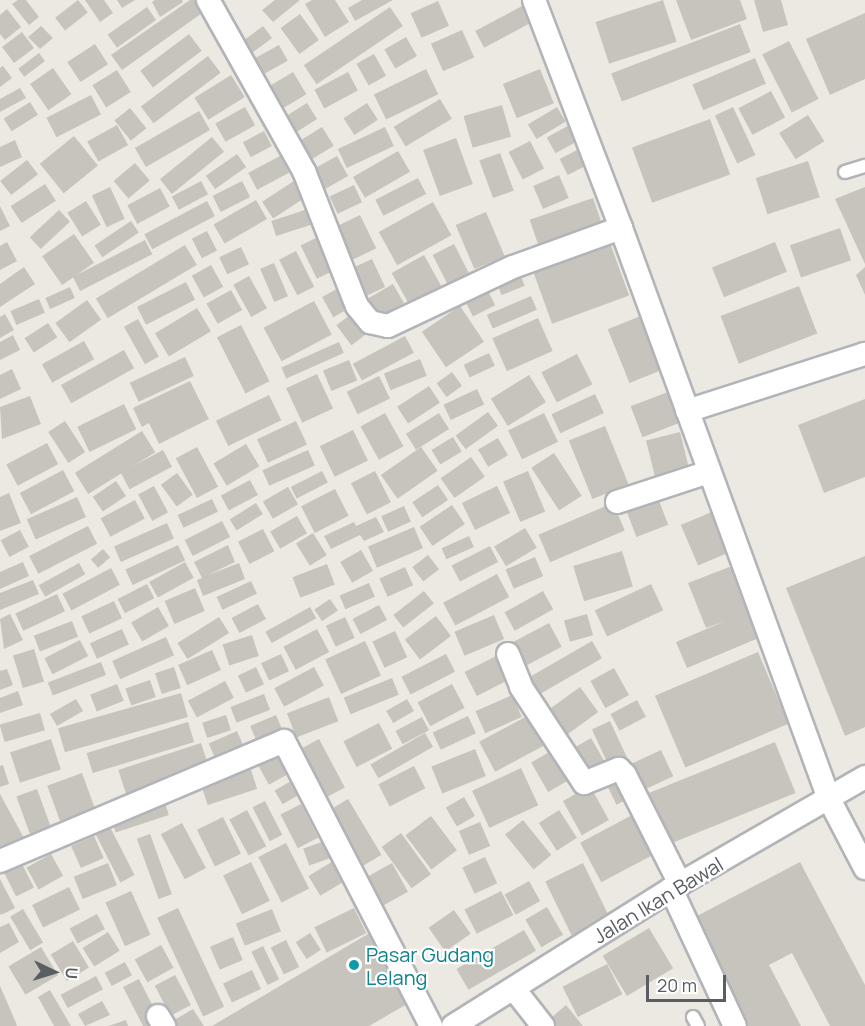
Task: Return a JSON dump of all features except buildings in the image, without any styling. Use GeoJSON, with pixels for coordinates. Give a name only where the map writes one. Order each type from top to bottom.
{"type":"FeatureCollection","features":[{"type":"Feature","properties":{"kind":"street"},"geometry":{"type":"LineString","coordinates":[[208,0],[304,171],[357,306],[370,322],[388,326],[513,267],[621,228]]}},
{"type":"Feature","properties":{"kind":"street"},"geometry":{"type":"LineString","coordinates":[[534,0],[621,228],[829,799],[865,868]]}},
{"type":"Feature","properties":{"kind":"street"},"geometry":{"type":"LineString","coordinates":[[687,411],[865,354]]}},
{"type":"Feature","properties":{"kind":"street"},"geometry":{"type":"LineString","coordinates":[[617,502],[709,472]]}},
{"type":"Feature","properties":{"kind":"street"},"geometry":{"type":"LineString","coordinates":[[508,654],[521,687],[584,783],[619,768],[625,775],[735,1026]]}},
{"type":"Feature","properties":{"kind":"street"},"geometry":{"type":"LineString","coordinates":[[0,861],[284,741],[431,1026]]}},
{"type":"Feature","properties":{"kind":"street","name":"Jalan Ikan Bawal"},"geometry":{"type":"LineString","coordinates":[[453,1026],[676,887],[865,777]]}},
{"type":"Feature","properties":{"kind":"street"},"geometry":{"type":"LineString","coordinates":[[514,989],[543,1026]]}},
{"type":"Feature","properties":{"kind":"lane"},"geometry":{"type":"LineString","coordinates":[[845,172],[865,166]]}},
{"type":"Feature","properties":{"kind":"place","name":"Pasar Gudang Lelang"},"geometry":{"type":"Point","coordinates":[354,965]}}]}
